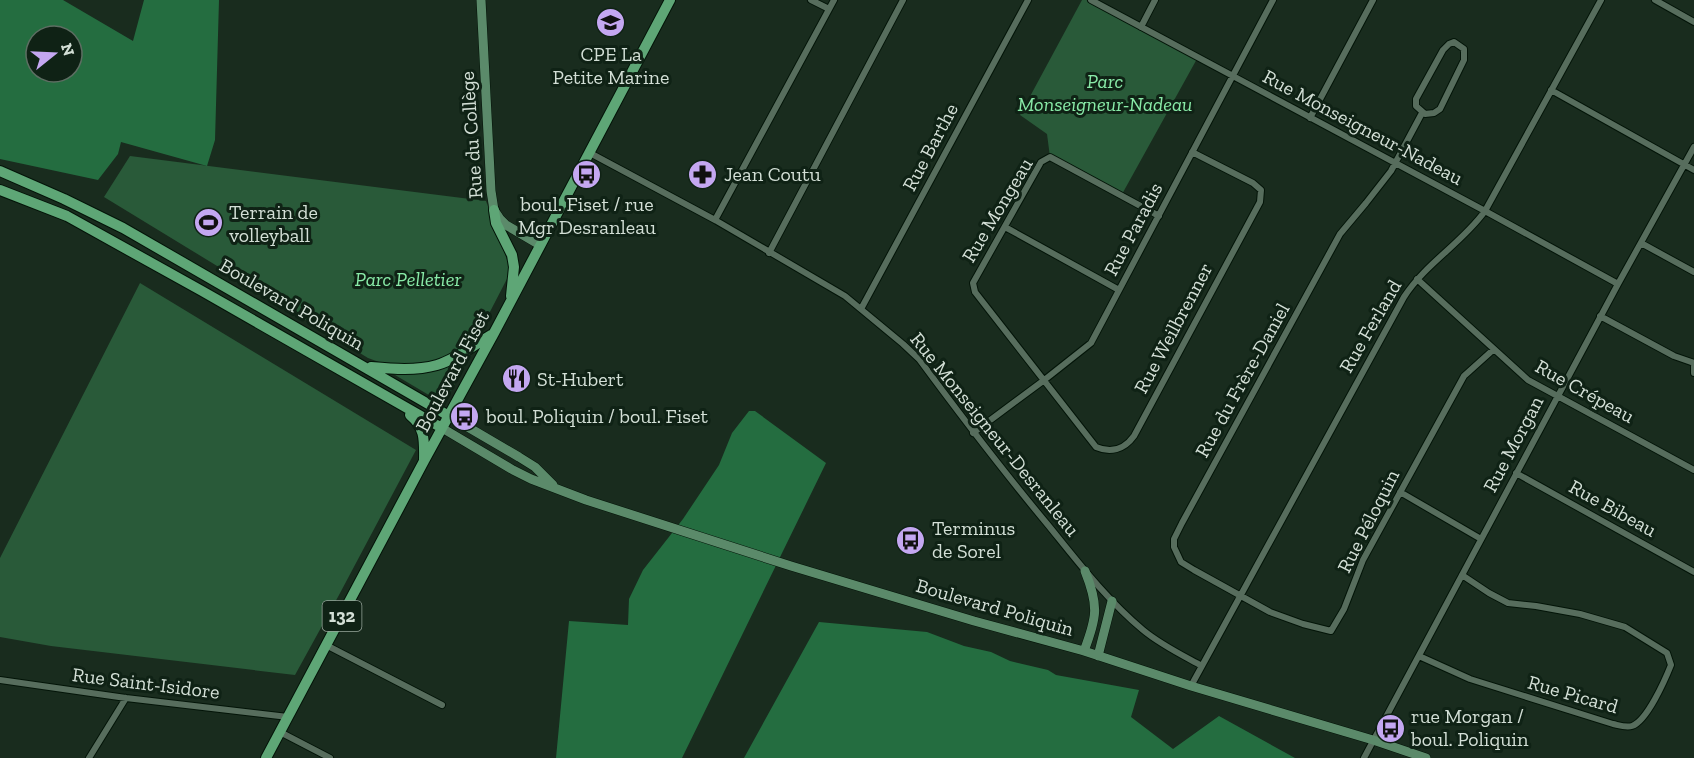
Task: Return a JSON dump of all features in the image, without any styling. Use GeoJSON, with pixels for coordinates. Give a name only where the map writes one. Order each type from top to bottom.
{"type":"FeatureCollection","features":[{"type":"Feature","properties":{"kind":"main road","name":"Boulevard Fiset"},"geometry":{"type":"LineString","coordinates":[[266,758],[670,0]]}},
{"type":"Feature","properties":{"kind":"main road","name":"Boulevard Poliquin"},"geometry":{"type":"LineString","coordinates":[[0,171],[64,198],[123,228],[449,416]]}},
{"type":"Feature","properties":{"kind":"main road","name":"Boulevard Poliquin"},"geometry":{"type":"LineString","coordinates":[[0,190],[67,216],[442,428]]}},
{"type":"Feature","properties":{"kind":"main road"},"geometry":{"type":"LineString","coordinates":[[494,210],[496,223],[512,255],[514,267],[510,302]]}},
{"type":"Feature","properties":{"kind":"main road"},"geometry":{"type":"LineString","coordinates":[[365,366],[397,370],[424,368],[456,357],[494,333]]}},
{"type":"Feature","properties":{"kind":"main road"},"geometry":{"type":"LineString","coordinates":[[392,399],[418,422],[424,436],[424,461]]}},
{"type":"Feature","properties":{"kind":"street","name":"Rue du Collège"},"geometry":{"type":"LineString","coordinates":[[481,0],[494,210],[506,225],[540,245]]}},
{"type":"Feature","properties":{"kind":"street"},"geometry":{"type":"LineString","coordinates":[[811,0],[829,9]]}},
{"type":"Feature","properties":{"kind":"street"},"geometry":{"type":"LineString","coordinates":[[715,220],[834,0]]}},
{"type":"Feature","properties":{"kind":"street"},"geometry":{"type":"LineString","coordinates":[[769,253],[903,0]]}},
{"type":"Feature","properties":{"kind":"street","name":"Rue Barthe"},"geometry":{"type":"LineString","coordinates":[[861,309],[1028,0]]}},
{"type":"Feature","properties":{"kind":"street","name":"Rue Monseigneur-Nadeau"},"geometry":{"type":"LineString","coordinates":[[1091,0],[1618,284]]}},
{"type":"Feature","properties":{"kind":"street"},"geometry":{"type":"LineString","coordinates":[[1141,27],[1155,0]]}},
{"type":"Feature","properties":{"kind":"street","name":"Rue Paradis"},"geometry":{"type":"LineString","coordinates":[[973,433],[1091,343],[1273,0]]}},
{"type":"Feature","properties":{"kind":"street"},"geometry":{"type":"LineString","coordinates":[[1310,118],[1373,0]]}},
{"type":"Feature","properties":{"kind":"street","name":"Rue Ferland"},"geometry":{"type":"LineString","coordinates":[[1191,686],[1404,297],[1417,279],[1475,226],[1485,211],[1601,0]]}},
{"type":"Feature","properties":{"kind":"street"},"geometry":{"type":"LineString","coordinates":[[1655,0],[1694,22]]}},
{"type":"Feature","properties":{"kind":"street"},"geometry":{"type":"LineString","coordinates":[[1454,42],[1460,45],[1464,49],[1464,60],[1440,109],[1431,114],[1422,113],[1416,106],[1416,99],[1429,73],[1446,46],[1454,42]]}},
{"type":"Feature","properties":{"kind":"street"},"geometry":{"type":"LineString","coordinates":[[1551,90],[1694,170]]}},
{"type":"Feature","properties":{"kind":"street","name":"Rue du Frère-Daniel"},"geometry":{"type":"LineString","coordinates":[[1240,596],[1181,562],[1174,547],[1174,539],[1336,242],[1348,223],[1395,164],[1422,113]]}},
{"type":"Feature","properties":{"kind":"street","name":"Rue Morgan"},"geometry":{"type":"LineString","coordinates":[[1364,758],[1600,316],[1694,147]]}},
{"type":"Feature","properties":{"kind":"street","name":"Rue Weilbrenner"},"geometry":{"type":"LineString","coordinates":[[1043,381],[1096,447],[1105,451],[1117,450],[1128,444],[1134,436],[1260,202],[1261,190],[1253,183],[1192,152]]}},
{"type":"Feature","properties":{"kind":"street","name":"Rue Monseigneur-Desranleau"},"geometry":{"type":"LineString","coordinates":[[590,153],[715,220],[844,296],[903,344],[919,359],[1011,482],[1085,572],[1144,631],[1202,666]]}},
{"type":"Feature","properties":{"kind":"street","name":"Rue Mongeau"},"geometry":{"type":"LineString","coordinates":[[1043,381],[975,292],[973,283],[1041,162],[1050,157],[1158,216]]}},
{"type":"Feature","properties":{"kind":"street"},"geometry":{"type":"LineString","coordinates":[[1005,227],[1119,290]]}},
{"type":"Feature","properties":{"kind":"street"},"geometry":{"type":"LineString","coordinates":[[1641,243],[1694,272]]}},
{"type":"Feature","properties":{"kind":"street","name":"Rue Crépeau"},"geometry":{"type":"LineString","coordinates":[[1417,279],[1528,380],[1694,471]]}},
{"type":"Feature","properties":{"kind":"street"},"geometry":{"type":"LineString","coordinates":[[1600,316],[1694,365],[1694,374]]}},
{"type":"Feature","properties":{"kind":"street","name":"Rue Péloquin"},"geometry":{"type":"LineString","coordinates":[[1240,596],[1278,615],[1331,631],[1340,618],[1363,560],[1464,376],[1494,349]]}},
{"type":"Feature","properties":{"kind":"street","name":"Boulevard Poliquin"},"geometry":{"type":"LineString","coordinates":[[449,416],[535,467],[555,487]]}},
{"type":"Feature","properties":{"kind":"street","name":"Boulevard Poliquin"},"geometry":{"type":"LineString","coordinates":[[442,428],[513,470],[586,500],[963,618],[1084,651],[1425,758]]}},
{"type":"Feature","properties":{"kind":"street","name":"Rue Bibeau"},"geometry":{"type":"LineString","coordinates":[[1516,473],[1694,572]]}},
{"type":"Feature","properties":{"kind":"street"},"geometry":{"type":"LineString","coordinates":[[1400,492],[1481,539]]}},
{"type":"Feature","properties":{"kind":"street"},"geometry":{"type":"LineString","coordinates":[[1084,651],[1095,619],[1094,596],[1085,572]]}},
{"type":"Feature","properties":{"kind":"street","name":"Rue Picard"},"geometry":{"type":"LineString","coordinates":[[1419,656],[1470,680],[1613,723],[1631,726],[1646,714],[1671,665],[1667,653],[1625,627],[1604,620],[1558,609],[1508,603],[1462,575]]}},
{"type":"Feature","properties":{"kind":"street"},"geometry":{"type":"LineString","coordinates":[[1095,619],[1112,601]]}},
{"type":"Feature","properties":{"kind":"street"},"geometry":{"type":"LineString","coordinates":[[1098,656],[1112,601]]}},
{"type":"Feature","properties":{"kind":"street"},"geometry":{"type":"LineString","coordinates":[[327,645],[442,705]]}},
{"type":"Feature","properties":{"kind":"street","name":"Rue Saint-Isidore"},"geometry":{"type":"LineString","coordinates":[[0,680],[288,717]]}},
{"type":"Feature","properties":{"kind":"street"},"geometry":{"type":"LineString","coordinates":[[89,758],[126,698]]}},
{"type":"Feature","properties":{"kind":"street"},"geometry":{"type":"LineString","coordinates":[[280,732],[330,758]]}},
{"type":"Feature","properties":{"kind":"green space"},"geometry":{"type":"Polygon","coordinates":[[[0,0],[63,0],[133,41],[144,0],[219,0],[215,140],[207,166],[121,142],[118,154],[98,180],[0,159],[0,0]]]}},
{"type":"Feature","properties":{"kind":"green space","name":"Parc Monseigneur-Nadeau"},"geometry":{"type":"Polygon","coordinates":[[[1082,0],[1091,0],[1198,57],[1121,196],[1050,157],[1047,134],[1020,115],[1082,0]]]}},
{"type":"Feature","properties":{"kind":"green space","name":"Parc Pelletier"},"geometry":{"type":"Polygon","coordinates":[[[130,156],[486,201],[511,271],[479,333],[461,352],[438,363],[390,366],[368,358],[104,197],[130,156]]]}},
{"type":"Feature","properties":{"kind":"green space"},"geometry":{"type":"Polygon","coordinates":[[[140,283],[416,450],[295,675],[51,646],[0,637],[0,558],[140,283]]]}},
{"type":"Feature","properties":{"kind":"green space"},"geometry":{"type":"Polygon","coordinates":[[[474,348],[444,404],[390,372],[434,369],[474,348]]]}},
{"type":"Feature","properties":{"kind":"green space"},"geometry":{"type":"Polygon","coordinates":[[[749,411],[755,411],[826,463],[682,758],[556,758],[569,621],[628,625],[629,599],[643,570],[683,519],[719,465],[732,433],[749,411]]]}},
{"type":"Feature","properties":{"kind":"green space"},"geometry":{"type":"Polygon","coordinates":[[[819,622],[927,632],[964,646],[991,652],[1010,661],[1048,670],[1056,675],[1139,690],[1131,717],[1173,749],[1219,716],[1295,758],[744,758],[819,622]]]}},
{"type":"Feature","properties":{"kind":"place","name":"CPE La Petite Marine"},"geometry":{"type":"Point","coordinates":[611,23]}},
{"type":"Feature","properties":{"kind":"place","name":"boul. Fiset / rue Mgr Desranleau"},"geometry":{"type":"Point","coordinates":[587,174]}},
{"type":"Feature","properties":{"kind":"place","name":"Jean Coutu"},"geometry":{"type":"Point","coordinates":[703,174]}},
{"type":"Feature","properties":{"kind":"place","name":"Terrain de volleyball"},"geometry":{"type":"Point","coordinates":[208,223]}},
{"type":"Feature","properties":{"kind":"place","name":"St-Hubert"},"geometry":{"type":"Point","coordinates":[516,379]}},
{"type":"Feature","properties":{"kind":"place","name":"boul. Poliquin / boul. Fiset"},"geometry":{"type":"Point","coordinates":[465,416]}},
{"type":"Feature","properties":{"kind":"place","name":"Terminus de Sorel"},"geometry":{"type":"Point","coordinates":[911,540]}},
{"type":"Feature","properties":{"kind":"place","name":"rue Morgan / boul. Poliquin"},"geometry":{"type":"Point","coordinates":[1390,728]}}]}
